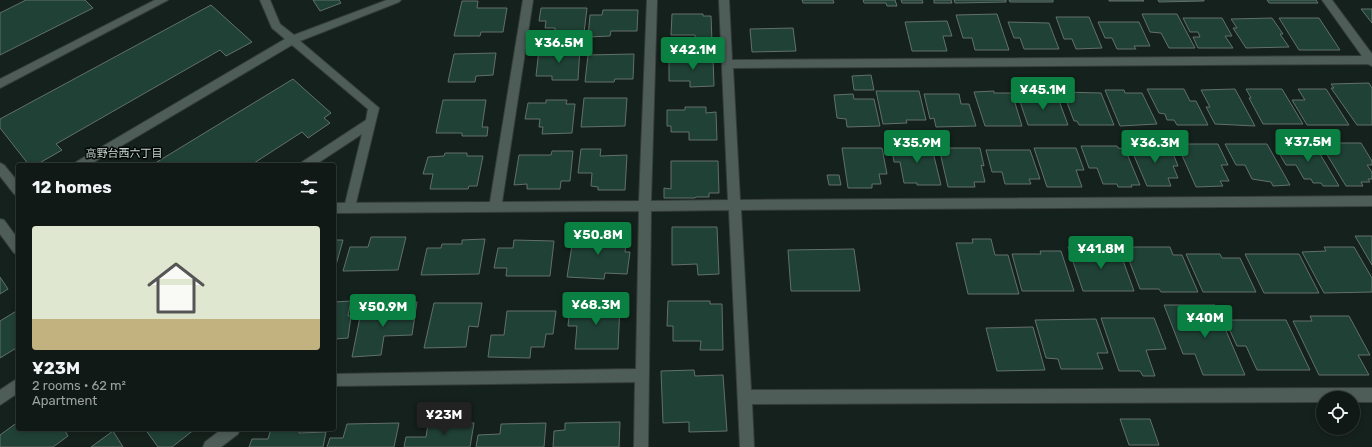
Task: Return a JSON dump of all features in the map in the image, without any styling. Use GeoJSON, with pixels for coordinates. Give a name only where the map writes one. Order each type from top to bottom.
{"type":"FeatureCollection","features":[{"type":"Feature","properties":{"kind":"street"},"geometry":{"type":"LineString","coordinates":[[0,84],[163,0]]}},
{"type":"Feature","properties":{"kind":"street"},"geometry":{"type":"LineString","coordinates":[[265,0],[276,26],[374,108],[350,208]]}},
{"type":"Feature","properties":{"kind":"street"},"geometry":{"type":"LineString","coordinates":[[83,163],[292,40],[396,0]]}},
{"type":"Feature","properties":{"kind":"street"},"geometry":{"type":"LineString","coordinates":[[494,206],[528,0]]}},
{"type":"Feature","properties":{"kind":"street"},"geometry":{"type":"LineString","coordinates":[[641,447],[645,205],[652,0]]}},
{"type":"Feature","properties":{"kind":"street"},"geometry":{"type":"LineString","coordinates":[[724,0],[747,447]]}},
{"type":"Feature","properties":{"kind":"street"},"geometry":{"type":"LineString","coordinates":[[1327,0],[1371,61]]}},
{"type":"Feature","properties":{"kind":"street"},"geometry":{"type":"LineString","coordinates":[[727,64],[1371,61]]}},
{"type":"Feature","properties":{"kind":"street"},"geometry":{"type":"LineString","coordinates":[[309,163],[370,123]]}},
{"type":"Feature","properties":{"kind":"street"},"geometry":{"type":"LineString","coordinates":[[0,168],[16,188]]}},
{"type":"Feature","properties":{"kind":"street"},"geometry":{"type":"LineString","coordinates":[[336,208],[735,204],[1372,201]]}},
{"type":"Feature","properties":{"kind":"street"},"geometry":{"type":"LineString","coordinates":[[2,229],[16,246]]}},
{"type":"Feature","properties":{"kind":"street"},"geometry":{"type":"LineString","coordinates":[[336,380],[642,375]]}},
{"type":"Feature","properties":{"kind":"street"},"geometry":{"type":"LineString","coordinates":[[0,398],[16,387]]}},
{"type":"Feature","properties":{"kind":"street"},"geometry":{"type":"LineString","coordinates":[[744,397],[1372,395]]}},
{"type":"Feature","properties":{"kind":"street"},"geometry":{"type":"LineString","coordinates":[[210,447],[230,431]]}},
{"type":"Feature","properties":{"kind":"building"},"geometry":{"type":"Polygon","coordinates":[[[26,0],[85,0],[93,8],[0,55],[0,13],[26,0]]]}},
{"type":"Feature","properties":{"kind":"building"},"geometry":{"type":"Polygon","coordinates":[[[313,0],[339,0],[341,3],[320,11],[313,0]]]}},
{"type":"Feature","properties":{"kind":"building"},"geometry":{"type":"Polygon","coordinates":[[[802,0],[833,0],[834,3],[803,3],[802,0]]]}},
{"type":"Feature","properties":{"kind":"building"},"geometry":{"type":"Polygon","coordinates":[[[863,0],[895,0],[897,6],[887,6],[886,3],[864,3],[863,0]]]}},
{"type":"Feature","properties":{"kind":"building"},"geometry":{"type":"Polygon","coordinates":[[[901,0],[922,0],[923,3],[902,3],[901,0]]]}},
{"type":"Feature","properties":{"kind":"building"},"geometry":{"type":"Polygon","coordinates":[[[934,0],[951,0],[952,3],[934,3],[934,0]]]}},
{"type":"Feature","properties":{"kind":"building"},"geometry":{"type":"Polygon","coordinates":[[[954,0],[1006,0],[1006,2],[955,3],[954,0]]]}},
{"type":"Feature","properties":{"kind":"building"},"geometry":{"type":"Polygon","coordinates":[[[1009,0],[1053,0],[1053,2],[1010,2],[1009,0]]]}},
{"type":"Feature","properties":{"kind":"building"},"geometry":{"type":"Polygon","coordinates":[[[1143,0],[1144,1],[1109,1],[1143,0]]]}},
{"type":"Feature","properties":{"kind":"building"},"geometry":{"type":"Polygon","coordinates":[[[1158,0],[1204,0],[1204,1],[1159,2],[1158,0]]]}},
{"type":"Feature","properties":{"kind":"building"},"geometry":{"type":"Polygon","coordinates":[[[1267,0],[1316,0],[1318,3],[1269,3],[1267,0]]]}},
{"type":"Feature","properties":{"kind":"building"},"geometry":{"type":"Polygon","coordinates":[[[462,1],[478,1],[477,8],[507,8],[503,32],[481,32],[480,36],[454,36],[462,1]]]}},
{"type":"Feature","properties":{"kind":"building"},"geometry":{"type":"Polygon","coordinates":[[[211,5],[252,42],[226,56],[220,50],[56,144],[62,150],[39,163],[27,163],[0,128],[0,119],[211,5]]]}},
{"type":"Feature","properties":{"kind":"building"},"geometry":{"type":"Polygon","coordinates":[[[541,8],[587,8],[584,33],[555,33],[555,28],[545,28],[546,21],[539,21],[541,8]]]}},
{"type":"Feature","properties":{"kind":"building"},"geometry":{"type":"Polygon","coordinates":[[[1361,9],[1372,9],[1372,23],[1361,9]]]}},
{"type":"Feature","properties":{"kind":"building"},"geometry":{"type":"Polygon","coordinates":[[[603,10],[638,10],[637,31],[611,31],[610,36],[588,37],[590,15],[602,15],[603,10]]]}},
{"type":"Feature","properties":{"kind":"building"},"geometry":{"type":"Polygon","coordinates":[[[672,14],[703,14],[703,16],[711,16],[712,42],[695,42],[695,35],[671,35],[672,14]]]}},
{"type":"Feature","properties":{"kind":"building"},"geometry":{"type":"Polygon","coordinates":[[[997,14],[1009,50],[975,50],[972,38],[963,38],[956,15],[997,14]]]}},
{"type":"Feature","properties":{"kind":"building"},"geometry":{"type":"Polygon","coordinates":[[[1142,14],[1177,14],[1195,48],[1169,48],[1161,33],[1150,32],[1142,14]]]}},
{"type":"Feature","properties":{"kind":"building"},"geometry":{"type":"Polygon","coordinates":[[[1056,17],[1089,17],[1102,48],[1076,49],[1072,39],[1064,39],[1056,17]]]}},
{"type":"Feature","properties":{"kind":"building"},"geometry":{"type":"Polygon","coordinates":[[[1183,18],[1222,18],[1232,36],[1225,36],[1233,48],[1198,48],[1193,37],[1200,37],[1198,32],[1190,32],[1183,18]]]}},
{"type":"Feature","properties":{"kind":"building"},"geometry":{"type":"Polygon","coordinates":[[[1272,18],[1283,34],[1280,34],[1289,47],[1246,48],[1233,28],[1237,28],[1231,19],[1272,18]]]}},
{"type":"Feature","properties":{"kind":"building"},"geometry":{"type":"Polygon","coordinates":[[[1279,18],[1319,18],[1340,50],[1299,50],[1279,18]]]}},
{"type":"Feature","properties":{"kind":"building"},"geometry":{"type":"Polygon","coordinates":[[[947,21],[952,36],[943,36],[947,51],[912,51],[905,22],[947,21]]]}},
{"type":"Feature","properties":{"kind":"building"},"geometry":{"type":"Polygon","coordinates":[[[1008,22],[1049,23],[1059,49],[1024,49],[1020,38],[1014,38],[1008,22]]]}},
{"type":"Feature","properties":{"kind":"building"},"geometry":{"type":"Polygon","coordinates":[[[1098,22],[1139,22],[1150,46],[1134,46],[1136,49],[1117,49],[1112,38],[1105,38],[1098,22]]]}},
{"type":"Feature","properties":{"kind":"building"},"geometry":{"type":"Polygon","coordinates":[[[793,28],[796,51],[752,52],[750,29],[793,28]]]}},
{"type":"Feature","properties":{"kind":"building"},"geometry":{"type":"Polygon","coordinates":[[[580,48],[578,80],[552,80],[552,76],[536,76],[539,49],[580,48]]]}},
{"type":"Feature","properties":{"kind":"building"},"geometry":{"type":"Polygon","coordinates":[[[496,53],[493,75],[476,76],[475,82],[448,82],[454,54],[496,53]]]}},
{"type":"Feature","properties":{"kind":"building"},"geometry":{"type":"Polygon","coordinates":[[[634,54],[633,79],[615,79],[614,82],[585,82],[588,55],[634,54]]]}},
{"type":"Feature","properties":{"kind":"building"},"geometry":{"type":"Polygon","coordinates":[[[713,57],[714,86],[690,87],[690,81],[669,81],[669,61],[684,61],[684,58],[713,57]]]}},
{"type":"Feature","properties":{"kind":"building"},"geometry":{"type":"Polygon","coordinates":[[[871,75],[874,90],[854,90],[852,76],[871,75]]]}},
{"type":"Feature","properties":{"kind":"building"},"geometry":{"type":"Polygon","coordinates":[[[293,79],[331,113],[324,118],[330,123],[308,138],[302,132],[254,163],[155,163],[293,79]]]}},
{"type":"Feature","properties":{"kind":"building"},"geometry":{"type":"Polygon","coordinates":[[[1369,83],[1372,88],[1372,125],[1357,125],[1331,88],[1334,88],[1331,84],[1369,83]]]}},
{"type":"Feature","properties":{"kind":"building"},"geometry":{"type":"Polygon","coordinates":[[[1147,89],[1184,89],[1190,101],[1196,101],[1208,125],[1177,125],[1174,120],[1167,120],[1165,114],[1159,113],[1147,89]]]}},
{"type":"Feature","properties":{"kind":"building"},"geometry":{"type":"Polygon","coordinates":[[[1235,89],[1255,126],[1215,124],[1206,107],[1210,107],[1201,90],[1235,89]]]}},
{"type":"Feature","properties":{"kind":"building"},"geometry":{"type":"Polygon","coordinates":[[[1246,89],[1282,89],[1303,124],[1263,124],[1249,98],[1251,98],[1246,89]]]}},
{"type":"Feature","properties":{"kind":"building"},"geometry":{"type":"Polygon","coordinates":[[[1298,89],[1326,89],[1349,125],[1307,125],[1292,100],[1305,100],[1298,89]]]}},
{"type":"Feature","properties":{"kind":"building"},"geometry":{"type":"Polygon","coordinates":[[[1105,90],[1124,90],[1125,93],[1142,93],[1157,124],[1120,126],[1105,90]]]}},
{"type":"Feature","properties":{"kind":"building"},"geometry":{"type":"Polygon","coordinates":[[[876,91],[919,91],[926,120],[906,120],[907,123],[883,124],[876,91]]]}},
{"type":"Feature","properties":{"kind":"building"},"geometry":{"type":"Polygon","coordinates":[[[994,91],[994,93],[1012,93],[1022,126],[985,126],[974,92],[994,91]]]}},
{"type":"Feature","properties":{"kind":"building"},"geometry":{"type":"Polygon","coordinates":[[[1063,92],[1101,93],[1114,125],[1079,125],[1077,121],[1074,121],[1063,92]]]}},
{"type":"Feature","properties":{"kind":"building"},"geometry":{"type":"Polygon","coordinates":[[[853,94],[854,99],[874,99],[880,126],[847,127],[846,119],[837,118],[834,95],[853,94]]]}},
{"type":"Feature","properties":{"kind":"building"},"geometry":{"type":"Polygon","coordinates":[[[924,94],[959,94],[961,104],[969,104],[976,126],[936,127],[934,118],[930,119],[924,94]]]}},
{"type":"Feature","properties":{"kind":"building"},"geometry":{"type":"Polygon","coordinates":[[[1048,95],[1049,98],[1058,98],[1068,125],[1028,125],[1018,96],[1048,95]]]}},
{"type":"Feature","properties":{"kind":"building"},"geometry":{"type":"Polygon","coordinates":[[[584,98],[627,98],[625,126],[581,127],[584,98]]]}},
{"type":"Feature","properties":{"kind":"building"},"geometry":{"type":"Polygon","coordinates":[[[443,100],[486,100],[482,127],[488,127],[487,136],[462,136],[462,133],[436,133],[443,100]]]}},
{"type":"Feature","properties":{"kind":"building"},"geometry":{"type":"Polygon","coordinates":[[[546,100],[567,100],[566,104],[575,104],[572,133],[542,134],[543,127],[539,127],[540,119],[525,119],[528,103],[546,103],[546,100]]]}},
{"type":"Feature","properties":{"kind":"building"},"geometry":{"type":"Polygon","coordinates":[[[685,107],[706,107],[706,113],[716,112],[717,140],[689,140],[689,132],[671,132],[671,126],[667,126],[667,110],[685,110],[685,107]]]}},
{"type":"Feature","properties":{"kind":"building"},"geometry":{"type":"Polygon","coordinates":[[[1153,143],[1154,147],[1170,146],[1178,166],[1173,166],[1178,178],[1168,178],[1171,186],[1147,186],[1129,144],[1153,143]]]}},
{"type":"Feature","properties":{"kind":"building"},"geometry":{"type":"Polygon","coordinates":[[[1320,143],[1361,143],[1372,161],[1372,165],[1367,165],[1372,172],[1372,179],[1368,179],[1370,182],[1361,182],[1363,186],[1346,186],[1320,143]]]}},
{"type":"Feature","properties":{"kind":"building"},"geometry":{"type":"Polygon","coordinates":[[[891,144],[931,144],[941,185],[917,185],[917,183],[904,183],[900,162],[894,162],[891,144]]]}},
{"type":"Feature","properties":{"kind":"building"},"geometry":{"type":"Polygon","coordinates":[[[1177,144],[1218,144],[1228,165],[1221,165],[1229,181],[1220,181],[1223,186],[1196,187],[1177,144]]]}},
{"type":"Feature","properties":{"kind":"building"},"geometry":{"type":"Polygon","coordinates":[[[1225,144],[1267,144],[1290,185],[1273,186],[1271,182],[1252,179],[1245,165],[1236,165],[1225,144]]]}},
{"type":"Feature","properties":{"kind":"building"},"geometry":{"type":"Polygon","coordinates":[[[1290,144],[1314,144],[1339,186],[1323,186],[1321,183],[1313,183],[1311,179],[1304,179],[1296,165],[1286,165],[1276,148],[1292,148],[1290,144]]]}},
{"type":"Feature","properties":{"kind":"building"},"geometry":{"type":"Polygon","coordinates":[[[1081,146],[1117,146],[1118,148],[1125,149],[1140,185],[1131,185],[1132,187],[1118,187],[1117,184],[1103,184],[1097,168],[1089,168],[1081,146]]]}},
{"type":"Feature","properties":{"kind":"building"},"geometry":{"type":"Polygon","coordinates":[[[842,148],[882,148],[887,174],[879,174],[881,184],[872,184],[872,188],[848,188],[842,148]]]}},
{"type":"Feature","properties":{"kind":"building"},"geometry":{"type":"Polygon","coordinates":[[[939,148],[980,148],[984,166],[981,165],[985,182],[974,182],[975,187],[948,187],[939,148]]]}},
{"type":"Feature","properties":{"kind":"building"},"geometry":{"type":"Polygon","coordinates":[[[1034,148],[1076,148],[1084,170],[1076,170],[1082,187],[1047,187],[1034,148]]]}},
{"type":"Feature","properties":{"kind":"building"},"geometry":{"type":"Polygon","coordinates":[[[581,149],[601,149],[600,156],[627,155],[625,190],[598,190],[598,187],[591,186],[592,173],[578,173],[581,149]]]}},
{"type":"Feature","properties":{"kind":"building"},"geometry":{"type":"Polygon","coordinates":[[[986,150],[1030,150],[1040,179],[1029,179],[1031,184],[1005,184],[1002,172],[992,172],[986,150]]]}},
{"type":"Feature","properties":{"kind":"building"},"geometry":{"type":"Polygon","coordinates":[[[552,151],[573,151],[570,181],[561,181],[560,189],[527,189],[527,184],[514,185],[519,155],[551,155],[552,151]]]}},
{"type":"Feature","properties":{"kind":"building"},"geometry":{"type":"Polygon","coordinates":[[[445,153],[467,153],[467,156],[483,156],[477,186],[469,186],[468,189],[430,189],[433,174],[423,174],[428,157],[444,156],[445,153]]]}},
{"type":"Feature","properties":{"kind":"building"},"geometry":{"type":"Polygon","coordinates":[[[671,161],[718,161],[719,193],[709,193],[709,197],[664,198],[664,188],[671,189],[671,161]]]}},
{"type":"Feature","properties":{"kind":"building"},"geometry":{"type":"Polygon","coordinates":[[[827,175],[839,175],[841,185],[829,185],[827,175]]]}},
{"type":"Feature","properties":{"kind":"building"},"geometry":{"type":"Polygon","coordinates":[[[672,227],[717,227],[719,274],[698,275],[697,264],[672,265],[672,227]]]}},
{"type":"Feature","properties":{"kind":"building"},"geometry":{"type":"Polygon","coordinates":[[[574,233],[627,237],[625,252],[630,252],[627,274],[605,273],[604,279],[567,277],[574,233]]]}},
{"type":"Feature","properties":{"kind":"building"},"geometry":{"type":"Polygon","coordinates":[[[1355,236],[1372,236],[1372,265],[1355,236]]]}},
{"type":"Feature","properties":{"kind":"building"},"geometry":{"type":"Polygon","coordinates":[[[371,237],[406,237],[398,270],[343,271],[350,247],[368,247],[371,237]]]}},
{"type":"Feature","properties":{"kind":"building"},"geometry":{"type":"Polygon","coordinates":[[[485,239],[479,274],[421,275],[427,248],[441,248],[442,244],[462,244],[462,240],[485,239]]]}},
{"type":"Feature","properties":{"kind":"building"},"geometry":{"type":"Polygon","coordinates":[[[972,239],[991,239],[995,255],[1008,255],[1019,294],[968,294],[956,243],[973,243],[972,239]]]}},
{"type":"Feature","properties":{"kind":"building"},"geometry":{"type":"Polygon","coordinates":[[[336,240],[343,240],[336,265],[336,240]]]}},
{"type":"Feature","properties":{"kind":"building"},"geometry":{"type":"Polygon","coordinates":[[[514,240],[554,241],[550,276],[506,276],[507,268],[494,268],[498,248],[513,248],[514,240]]]}},
{"type":"Feature","properties":{"kind":"building"},"geometry":{"type":"Polygon","coordinates":[[[1068,247],[1091,247],[1093,251],[1120,252],[1134,291],[1083,291],[1068,247]]]}},
{"type":"Feature","properties":{"kind":"building"},"geometry":{"type":"Polygon","coordinates":[[[1124,247],[1170,247],[1173,255],[1182,255],[1198,292],[1161,292],[1159,289],[1140,289],[1124,247]]]}},
{"type":"Feature","properties":{"kind":"building"},"geometry":{"type":"Polygon","coordinates":[[[1324,247],[1354,247],[1372,278],[1372,292],[1324,293],[1302,252],[1326,251],[1324,247]]]}},
{"type":"Feature","properties":{"kind":"building"},"geometry":{"type":"Polygon","coordinates":[[[854,249],[860,291],[791,291],[788,250],[854,249]]]}},
{"type":"Feature","properties":{"kind":"building"},"geometry":{"type":"Polygon","coordinates":[[[1040,251],[1061,251],[1074,291],[1022,291],[1012,254],[1041,254],[1040,251]]]}},
{"type":"Feature","properties":{"kind":"building"},"geometry":{"type":"Polygon","coordinates":[[[1186,254],[1220,254],[1222,258],[1240,258],[1256,292],[1203,292],[1186,254]]]}},
{"type":"Feature","properties":{"kind":"building"},"geometry":{"type":"Polygon","coordinates":[[[1245,254],[1299,254],[1319,293],[1264,293],[1245,254]]]}},
{"type":"Feature","properties":{"kind":"building"},"geometry":{"type":"Polygon","coordinates":[[[0,277],[8,289],[0,294],[0,277]]]}},
{"type":"Feature","properties":{"kind":"building"},"geometry":{"type":"Polygon","coordinates":[[[351,301],[348,316],[351,316],[348,338],[336,339],[336,302],[351,301]]]}},
{"type":"Feature","properties":{"kind":"building"},"geometry":{"type":"Polygon","coordinates":[[[668,301],[710,301],[710,304],[722,304],[723,350],[700,350],[701,341],[673,341],[673,326],[667,326],[668,301]]]}},
{"type":"Feature","properties":{"kind":"building"},"geometry":{"type":"Polygon","coordinates":[[[417,302],[412,335],[384,336],[381,355],[352,357],[361,312],[393,311],[394,303],[417,302]]]}},
{"type":"Feature","properties":{"kind":"building"},"geometry":{"type":"Polygon","coordinates":[[[434,303],[482,303],[478,327],[469,326],[466,347],[424,348],[434,303]]]}},
{"type":"Feature","properties":{"kind":"building"},"geometry":{"type":"Polygon","coordinates":[[[570,305],[620,305],[618,349],[575,349],[577,326],[568,326],[570,305]]]}},
{"type":"Feature","properties":{"kind":"building"},"geometry":{"type":"Polygon","coordinates":[[[1164,305],[1215,305],[1245,375],[1203,375],[1195,354],[1183,354],[1164,305]]]}},
{"type":"Feature","properties":{"kind":"building"},"geometry":{"type":"Polygon","coordinates":[[[16,311],[16,348],[0,358],[0,321],[16,311]]]}},
{"type":"Feature","properties":{"kind":"building"},"geometry":{"type":"Polygon","coordinates":[[[507,311],[556,311],[553,334],[546,334],[544,347],[531,347],[530,358],[488,357],[491,335],[504,335],[507,311]]]}},
{"type":"Feature","properties":{"kind":"building"},"geometry":{"type":"Polygon","coordinates":[[[1310,316],[1349,316],[1370,355],[1358,355],[1369,375],[1319,375],[1293,321],[1312,321],[1310,316]]]}},
{"type":"Feature","properties":{"kind":"building"},"geometry":{"type":"Polygon","coordinates":[[[1101,318],[1154,318],[1166,349],[1146,350],[1155,376],[1143,376],[1140,371],[1119,371],[1101,318]]]}},
{"type":"Feature","properties":{"kind":"building"},"geometry":{"type":"Polygon","coordinates":[[[1096,319],[1108,353],[1097,353],[1103,369],[1061,369],[1058,359],[1046,358],[1035,320],[1096,319]]]}},
{"type":"Feature","properties":{"kind":"building"},"geometry":{"type":"Polygon","coordinates":[[[1225,320],[1286,320],[1310,370],[1257,370],[1246,346],[1237,346],[1225,320]]]}},
{"type":"Feature","properties":{"kind":"building"},"geometry":{"type":"Polygon","coordinates":[[[1033,327],[1045,370],[997,371],[986,328],[1033,327]]]}},
{"type":"Feature","properties":{"kind":"building"},"geometry":{"type":"Polygon","coordinates":[[[694,370],[695,376],[723,375],[727,431],[689,432],[689,422],[663,423],[661,371],[694,370]]]}},
{"type":"Feature","properties":{"kind":"building"},"geometry":{"type":"Polygon","coordinates":[[[1120,419],[1150,419],[1159,445],[1129,445],[1120,419]]]}},
{"type":"Feature","properties":{"kind":"building"},"geometry":{"type":"Polygon","coordinates":[[[620,422],[619,447],[553,447],[554,431],[565,430],[565,423],[620,422]]]}},
{"type":"Feature","properties":{"kind":"building"},"geometry":{"type":"Polygon","coordinates":[[[16,423],[16,431],[65,431],[68,436],[53,447],[0,447],[0,435],[16,423]]]}},
{"type":"Feature","properties":{"kind":"building"},"geometry":{"type":"Polygon","coordinates":[[[399,423],[394,447],[327,447],[330,438],[343,438],[347,424],[399,423]]]}},
{"type":"Feature","properties":{"kind":"building"},"geometry":{"type":"Polygon","coordinates":[[[474,423],[470,447],[404,447],[406,437],[426,437],[428,424],[474,423]]]}},
{"type":"Feature","properties":{"kind":"building"},"geometry":{"type":"Polygon","coordinates":[[[546,423],[544,447],[476,447],[478,435],[500,434],[501,424],[546,423]]]}},
{"type":"Feature","properties":{"kind":"building"},"geometry":{"type":"Polygon","coordinates":[[[113,431],[123,447],[91,447],[113,431]]]}},
{"type":"Feature","properties":{"kind":"building"},"geometry":{"type":"Polygon","coordinates":[[[146,431],[192,431],[172,447],[158,447],[146,431]]]}},
{"type":"Feature","properties":{"kind":"building"},"geometry":{"type":"Polygon","coordinates":[[[270,431],[300,431],[299,433],[326,432],[323,447],[249,447],[252,439],[268,439],[270,431]]]}},
{"type":"Feature","properties":{"kind":"district","name":"高野台西六丁目"},"geometry":{"type":"Point","coordinates":[124,153]}}]}
